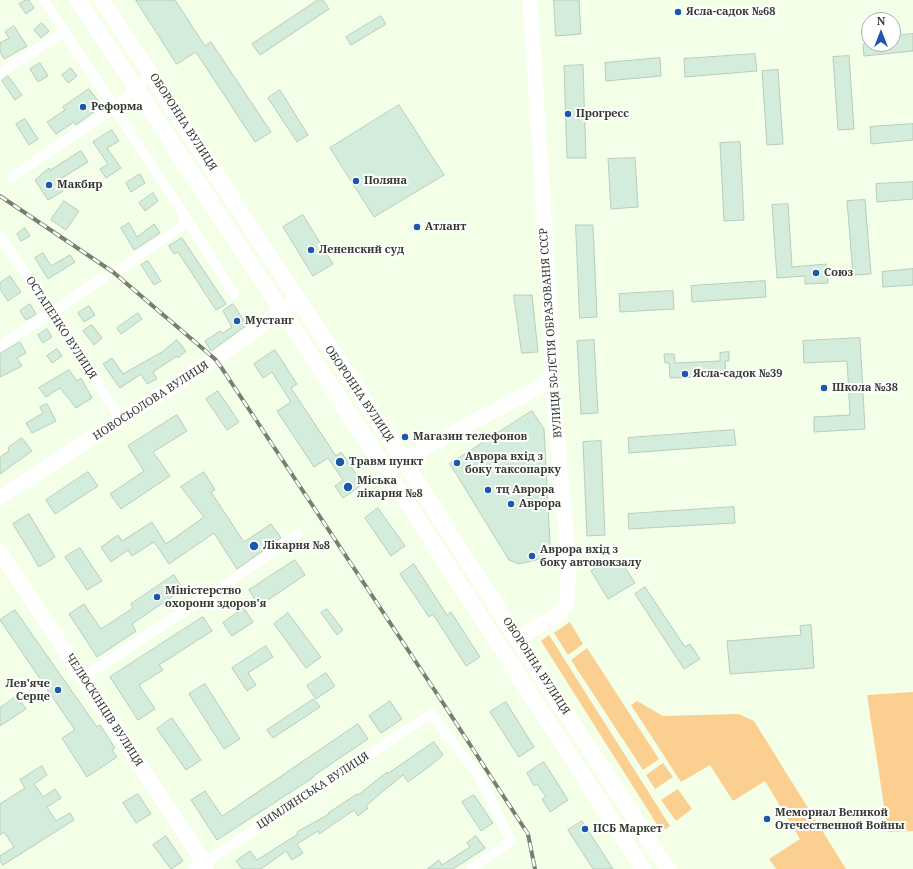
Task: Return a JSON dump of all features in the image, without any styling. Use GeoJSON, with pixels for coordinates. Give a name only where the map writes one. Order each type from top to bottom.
{"type":"FeatureCollection","features":[{"type":"Feature","properties":{"kind":"main road","name":"ОБОРОННА ВУЛИЦЯ"},"geometry":{"type":"LineString","coordinates":[[78,0],[121,68],[137,89],[281,310],[643,869]]}},
{"type":"Feature","properties":{"kind":"main road","name":"ОБОРОННА ВУЛИЦЯ"},"geometry":{"type":"LineString","coordinates":[[102,0],[403,461],[516,639],[668,869]]}},
{"type":"Feature","properties":{"kind":"street"},"geometry":{"type":"LineString","coordinates":[[44,0],[234,294]]}},
{"type":"Feature","properties":{"kind":"street","name":"ВУЛИЦЯ 50-ЛЄТІЯ ОБРАЗОВАНІЯ СССР"},"geometry":{"type":"LineString","coordinates":[[516,639],[560,613],[565,607],[567,599],[569,563],[552,380],[551,327],[530,0]]}},
{"type":"Feature","properties":{"kind":"street"},"geometry":{"type":"LineString","coordinates":[[0,73],[65,31]]}},
{"type":"Feature","properties":{"kind":"street"},"geometry":{"type":"LineString","coordinates":[[12,177],[114,108],[152,75]]}},
{"type":"Feature","properties":{"kind":"street"},"geometry":{"type":"LineString","coordinates":[[120,269],[181,227],[186,218]]}},
{"type":"Feature","properties":{"kind":"street","name":"ОСТАПЕНКО ВУЛИЦЯ"},"geometry":{"type":"LineString","coordinates":[[0,236],[52,312],[121,420]]}},
{"type":"Feature","properties":{"kind":"street"},"geometry":{"type":"LineString","coordinates":[[0,346],[103,278]]}},
{"type":"Feature","properties":{"kind":"street","name":"НОВОСЬОЛОВА ВУЛИЦЯ"},"geometry":{"type":"LineString","coordinates":[[0,497],[215,360],[274,317],[281,310],[298,300]]}},
{"type":"Feature","properties":{"kind":"street"},"geometry":{"type":"LineString","coordinates":[[403,461],[439,440],[552,380]]}},
{"type":"Feature","properties":{"kind":"street"},"geometry":{"type":"LineString","coordinates":[[83,677],[231,580],[297,534]]}},
{"type":"Feature","properties":{"kind":"street","name":"ЧЕЛЮСКІНЦІВ ВУЛИЦЯ"},"geometry":{"type":"LineString","coordinates":[[0,552],[83,677],[203,867]]}},
{"type":"Feature","properties":{"kind":"street","name":"ЦИМЛЯНСЬКА ВУЛИЦЯ"},"geometry":{"type":"LineString","coordinates":[[203,867],[431,714],[479,776],[511,841],[471,869]]}},
{"type":"Feature","properties":{"kind":"shaded area"},"geometry":{"type":"Polygon","coordinates":[[[570,622],[583,644],[568,655],[554,633],[570,622]]]}},
{"type":"Feature","properties":{"kind":"shaded area"},"geometry":{"type":"Polygon","coordinates":[[[549,635],[670,826],[666,829],[658,826],[541,641],[549,635]]]}},
{"type":"Feature","properties":{"kind":"shaded area"},"geometry":{"type":"Polygon","coordinates":[[[587,648],[659,759],[643,770],[571,660],[587,648]]]}},
{"type":"Feature","properties":{"kind":"shaded area"},"geometry":{"type":"Polygon","coordinates":[[[913,692],[913,831],[888,832],[867,695],[913,692]]]}},
{"type":"Feature","properties":{"kind":"shaded area"},"geometry":{"type":"Polygon","coordinates":[[[637,701],[663,716],[739,714],[754,721],[846,869],[776,869],[769,859],[800,839],[765,781],[733,801],[710,765],[681,782],[631,705],[637,701]]]}},
{"type":"Feature","properties":{"kind":"shaded area"},"geometry":{"type":"Polygon","coordinates":[[[663,763],[673,777],[655,789],[646,775],[663,763]]]}},
{"type":"Feature","properties":{"kind":"shaded area"},"geometry":{"type":"Polygon","coordinates":[[[678,789],[692,809],[676,821],[661,800],[678,789]]]}},
{"type":"Feature","properties":{"kind":"building"},"geometry":{"type":"Polygon","coordinates":[[[29,0],[34,8],[26,14],[19,4],[29,0]]]}},
{"type":"Feature","properties":{"kind":"building"},"geometry":{"type":"Polygon","coordinates":[[[136,0],[175,0],[205,46],[211,42],[271,132],[255,142],[196,52],[177,64],[136,0]]]}},
{"type":"Feature","properties":{"kind":"building"},"geometry":{"type":"Polygon","coordinates":[[[318,0],[323,0],[329,9],[260,55],[252,44],[318,0]]]}},
{"type":"Feature","properties":{"kind":"building"},"geometry":{"type":"Polygon","coordinates":[[[554,0],[579,0],[581,34],[556,36],[554,0]]]}},
{"type":"Feature","properties":{"kind":"building"},"geometry":{"type":"Polygon","coordinates":[[[381,16],[386,24],[351,45],[346,37],[381,16]]]}},
{"type":"Feature","properties":{"kind":"building"},"geometry":{"type":"Polygon","coordinates":[[[42,23],[49,31],[41,38],[34,30],[42,23]]]}},
{"type":"Feature","properties":{"kind":"building"},"geometry":{"type":"Polygon","coordinates":[[[14,26],[27,46],[4,59],[0,52],[0,43],[9,38],[5,32],[14,26]]]}},
{"type":"Feature","properties":{"kind":"building"},"geometry":{"type":"Polygon","coordinates":[[[913,34],[913,51],[864,56],[864,52],[901,52],[901,35],[913,34]]]}},
{"type":"Feature","properties":{"kind":"building"},"geometry":{"type":"Polygon","coordinates":[[[755,54],[757,71],[685,77],[684,59],[755,54]]]}},
{"type":"Feature","properties":{"kind":"building"},"geometry":{"type":"Polygon","coordinates":[[[849,56],[854,129],[838,130],[833,57],[849,56]]]}},
{"type":"Feature","properties":{"kind":"building"},"geometry":{"type":"Polygon","coordinates":[[[660,58],[661,76],[606,81],[605,63],[660,58]]]}},
{"type":"Feature","properties":{"kind":"building"},"geometry":{"type":"Polygon","coordinates":[[[40,63],[48,76],[38,82],[30,69],[40,63]]]}},
{"type":"Feature","properties":{"kind":"building"},"geometry":{"type":"Polygon","coordinates":[[[583,65],[586,158],[567,158],[564,66],[583,65]]]}},
{"type":"Feature","properties":{"kind":"building"},"geometry":{"type":"Polygon","coordinates":[[[71,68],[77,76],[68,83],[62,75],[71,68]]]}},
{"type":"Feature","properties":{"kind":"building"},"geometry":{"type":"Polygon","coordinates":[[[778,70],[783,144],[767,145],[762,71],[778,70]]]}},
{"type":"Feature","properties":{"kind":"building"},"geometry":{"type":"Polygon","coordinates":[[[8,76],[22,95],[15,100],[2,81],[8,76]]]}},
{"type":"Feature","properties":{"kind":"building","name":"Реформа"},"geometry":{"type":"Polygon","coordinates":[[[89,89],[102,106],[76,125],[74,122],[56,134],[47,122],[65,110],[63,107],[89,89]]]}},
{"type":"Feature","properties":{"kind":"building"},"geometry":{"type":"Polygon","coordinates":[[[280,90],[308,135],[297,142],[268,98],[280,90]]]}},
{"type":"Feature","properties":{"kind":"building"},"geometry":{"type":"Polygon","coordinates":[[[399,105],[444,175],[374,217],[330,148],[399,105]]]}},
{"type":"Feature","properties":{"kind":"building"},"geometry":{"type":"Polygon","coordinates":[[[25,119],[38,139],[29,145],[16,124],[25,119]]]}},
{"type":"Feature","properties":{"kind":"building"},"geometry":{"type":"Polygon","coordinates":[[[913,124],[913,140],[871,144],[870,127],[913,124]]]}},
{"type":"Feature","properties":{"kind":"building"},"geometry":{"type":"Polygon","coordinates":[[[112,130],[119,141],[107,148],[121,168],[106,178],[100,169],[108,164],[93,142],[112,130]]]}},
{"type":"Feature","properties":{"kind":"building"},"geometry":{"type":"Polygon","coordinates":[[[740,142],[744,220],[724,221],[720,143],[740,142]]]}},
{"type":"Feature","properties":{"kind":"building"},"geometry":{"type":"Polygon","coordinates":[[[81,151],[88,162],[57,181],[63,191],[48,200],[35,180],[49,168],[50,170],[81,151]]]}},
{"type":"Feature","properties":{"kind":"building"},"geometry":{"type":"Polygon","coordinates":[[[635,158],[638,207],[611,209],[608,159],[635,158]]]}},
{"type":"Feature","properties":{"kind":"building"},"geometry":{"type":"Polygon","coordinates":[[[140,174],[145,183],[131,192],[126,183],[140,174]]]}},
{"type":"Feature","properties":{"kind":"building"},"geometry":{"type":"Polygon","coordinates":[[[913,182],[913,199],[877,202],[876,184],[913,182]]]}},
{"type":"Feature","properties":{"kind":"building"},"geometry":{"type":"Polygon","coordinates":[[[153,193],[158,201],[145,211],[139,203],[153,193]]]}},
{"type":"Feature","properties":{"kind":"building"},"geometry":{"type":"Polygon","coordinates":[[[865,200],[871,274],[853,275],[847,201],[865,200]]]}},
{"type":"Feature","properties":{"kind":"building"},"geometry":{"type":"Polygon","coordinates":[[[64,201],[79,211],[66,230],[51,220],[64,201]]]}},
{"type":"Feature","properties":{"kind":"building"},"geometry":{"type":"Polygon","coordinates":[[[788,204],[792,267],[826,264],[828,283],[805,284],[805,276],[777,278],[772,205],[788,204]]]}},
{"type":"Feature","properties":{"kind":"building","name":"Лененский суд"},"geometry":{"type":"Polygon","coordinates":[[[303,215],[333,264],[313,276],[283,227],[303,215]]]}},
{"type":"Feature","properties":{"kind":"building"},"geometry":{"type":"Polygon","coordinates":[[[129,223],[137,237],[154,224],[160,233],[134,250],[121,228],[129,223]]]}},
{"type":"Feature","properties":{"kind":"building"},"geometry":{"type":"Polygon","coordinates":[[[576,225],[593,225],[597,317],[580,318],[576,225]]]}},
{"type":"Feature","properties":{"kind":"building"},"geometry":{"type":"Polygon","coordinates":[[[25,228],[30,236],[21,241],[17,234],[25,228]]]}},
{"type":"Feature","properties":{"kind":"building"},"geometry":{"type":"Polygon","coordinates":[[[182,238],[226,304],[216,310],[178,252],[174,254],[169,246],[182,238]]]}},
{"type":"Feature","properties":{"kind":"building"},"geometry":{"type":"Polygon","coordinates":[[[43,253],[51,266],[70,255],[75,262],[48,279],[35,258],[43,253]]]}},
{"type":"Feature","properties":{"kind":"building"},"geometry":{"type":"Polygon","coordinates":[[[148,261],[161,281],[154,285],[141,265],[148,261]]]}},
{"type":"Feature","properties":{"kind":"building"},"geometry":{"type":"Polygon","coordinates":[[[913,269],[913,285],[883,287],[882,272],[913,269]]]}},
{"type":"Feature","properties":{"kind":"building"},"geometry":{"type":"Polygon","coordinates":[[[10,276],[21,292],[8,301],[0,289],[0,283],[10,276]]]}},
{"type":"Feature","properties":{"kind":"building"},"geometry":{"type":"Polygon","coordinates":[[[765,281],[766,297],[692,302],[691,286],[765,281]]]}},
{"type":"Feature","properties":{"kind":"building"},"geometry":{"type":"Polygon","coordinates":[[[673,291],[674,309],[620,312],[619,294],[673,291]]]}},
{"type":"Feature","properties":{"kind":"building"},"geometry":{"type":"Polygon","coordinates":[[[514,295],[532,295],[538,352],[522,353],[514,295]]]}},
{"type":"Feature","properties":{"kind":"building"},"geometry":{"type":"Polygon","coordinates":[[[30,304],[36,314],[26,320],[20,311],[30,304]]]}},
{"type":"Feature","properties":{"kind":"building"},"geometry":{"type":"Polygon","coordinates":[[[233,304],[247,325],[211,351],[205,341],[220,331],[223,333],[232,327],[223,311],[233,304]]]}},
{"type":"Feature","properties":{"kind":"building"},"geometry":{"type":"Polygon","coordinates":[[[89,306],[95,315],[84,322],[78,313],[89,306]]]}},
{"type":"Feature","properties":{"kind":"building"},"geometry":{"type":"Polygon","coordinates":[[[138,313],[142,319],[121,334],[117,328],[138,313]]]}},
{"type":"Feature","properties":{"kind":"building"},"geometry":{"type":"Polygon","coordinates":[[[92,325],[102,338],[94,345],[83,331],[92,325]]]}},
{"type":"Feature","properties":{"kind":"building"},"geometry":{"type":"Polygon","coordinates":[[[47,329],[52,337],[43,343],[38,335],[47,329]]]}},
{"type":"Feature","properties":{"kind":"building"},"geometry":{"type":"Polygon","coordinates":[[[860,338],[865,429],[814,432],[814,417],[850,415],[847,361],[804,363],[803,341],[860,338]]]}},
{"type":"Feature","properties":{"kind":"building"},"geometry":{"type":"Polygon","coordinates":[[[177,340],[186,351],[178,358],[177,356],[153,372],[157,379],[147,384],[141,374],[120,388],[103,364],[112,358],[123,374],[162,352],[177,340]]]}},
{"type":"Feature","properties":{"kind":"building"},"geometry":{"type":"Polygon","coordinates":[[[594,340],[598,413],[581,414],[577,341],[594,340]]]}},
{"type":"Feature","properties":{"kind":"building"},"geometry":{"type":"Polygon","coordinates":[[[20,342],[26,353],[17,358],[22,366],[0,377],[0,354],[20,342]]]}},
{"type":"Feature","properties":{"kind":"building"},"geometry":{"type":"Polygon","coordinates":[[[57,349],[62,356],[52,363],[47,356],[57,349]]]}},
{"type":"Feature","properties":{"kind":"building"},"geometry":{"type":"Polygon","coordinates":[[[275,350],[297,384],[291,388],[336,456],[341,452],[363,484],[343,498],[335,486],[343,480],[328,458],[314,467],[277,411],[291,402],[272,372],[263,378],[254,364],[275,350]]]}},
{"type":"Feature","properties":{"kind":"building"},"geometry":{"type":"Polygon","coordinates":[[[729,352],[729,361],[725,361],[726,376],[670,378],[669,363],[665,363],[664,354],[674,354],[675,363],[720,361],[720,353],[729,352]]]}},
{"type":"Feature","properties":{"kind":"building"},"geometry":{"type":"Polygon","coordinates":[[[69,370],[77,381],[81,378],[92,398],[76,408],[60,388],[46,397],[39,388],[69,370]]]}},
{"type":"Feature","properties":{"kind":"building"},"geometry":{"type":"Polygon","coordinates":[[[218,391],[239,422],[227,430],[206,399],[218,391]]]}},
{"type":"Feature","properties":{"kind":"building"},"geometry":{"type":"Polygon","coordinates":[[[47,404],[56,421],[32,433],[26,423],[43,413],[40,407],[47,404]]]}},
{"type":"Feature","properties":{"kind":"building","name":"Аврора"},"geometry":{"type":"Polygon","coordinates":[[[532,411],[544,429],[550,544],[548,551],[543,557],[519,564],[509,560],[450,464],[532,411]]]}},
{"type":"Feature","properties":{"kind":"building"},"geometry":{"type":"Polygon","coordinates":[[[177,415],[187,431],[153,452],[170,476],[121,509],[110,494],[144,471],[128,446],[177,415]]]}},
{"type":"Feature","properties":{"kind":"building"},"geometry":{"type":"Polygon","coordinates":[[[734,430],[736,445],[629,453],[628,438],[734,430]]]}},
{"type":"Feature","properties":{"kind":"building"},"geometry":{"type":"Polygon","coordinates":[[[22,438],[32,451],[0,474],[0,457],[9,451],[8,448],[22,438]]]}},
{"type":"Feature","properties":{"kind":"building"},"geometry":{"type":"Polygon","coordinates":[[[601,441],[605,535],[587,536],[583,442],[601,441]]]}},
{"type":"Feature","properties":{"kind":"building"},"geometry":{"type":"Polygon","coordinates":[[[88,472],[98,486],[55,514],[46,500],[88,472]]]}},
{"type":"Feature","properties":{"kind":"building"},"geometry":{"type":"Polygon","coordinates":[[[204,472],[215,490],[211,492],[244,542],[271,524],[281,538],[237,569],[214,533],[169,564],[154,542],[132,556],[128,550],[111,562],[101,547],[118,535],[122,541],[152,522],[166,544],[204,517],[181,487],[204,472]]]}},
{"type":"Feature","properties":{"kind":"building"},"geometry":{"type":"Polygon","coordinates":[[[734,507],[735,523],[629,529],[628,514],[734,507]]]}},
{"type":"Feature","properties":{"kind":"building"},"geometry":{"type":"Polygon","coordinates":[[[378,508],[405,546],[391,556],[365,518],[378,508]]]}},
{"type":"Feature","properties":{"kind":"building"},"geometry":{"type":"Polygon","coordinates":[[[29,514],[55,557],[39,567],[13,524],[29,514]]]}},
{"type":"Feature","properties":{"kind":"building"},"geometry":{"type":"Polygon","coordinates":[[[80,548],[102,581],[87,590],[65,557],[80,548]]]}},
{"type":"Feature","properties":{"kind":"building"},"geometry":{"type":"Polygon","coordinates":[[[295,560],[305,575],[259,606],[249,590],[295,560]]]}},
{"type":"Feature","properties":{"kind":"building"},"geometry":{"type":"Polygon","coordinates":[[[414,564],[447,615],[451,612],[480,657],[466,666],[433,614],[429,617],[400,574],[414,564]]]}},
{"type":"Feature","properties":{"kind":"building"},"geometry":{"type":"Polygon","coordinates":[[[624,566],[635,583],[608,599],[591,571],[595,568],[624,566]]]}},
{"type":"Feature","properties":{"kind":"building"},"geometry":{"type":"Polygon","coordinates":[[[174,575],[183,589],[132,624],[136,631],[97,657],[69,614],[84,604],[101,629],[133,608],[131,604],[174,575]]]}},
{"type":"Feature","properties":{"kind":"building"},"geometry":{"type":"Polygon","coordinates":[[[645,587],[685,647],[690,644],[700,659],[684,669],[635,594],[645,587]]]}},
{"type":"Feature","properties":{"kind":"building"},"geometry":{"type":"Polygon","coordinates":[[[244,608],[253,622],[232,636],[223,623],[244,608]]]}},
{"type":"Feature","properties":{"kind":"building"},"geometry":{"type":"Polygon","coordinates":[[[327,609],[343,630],[337,635],[321,613],[327,609]]]}},
{"type":"Feature","properties":{"kind":"building"},"geometry":{"type":"Polygon","coordinates":[[[15,610],[97,727],[100,725],[115,748],[112,750],[117,757],[87,777],[62,738],[75,730],[0,620],[15,610]]]}},
{"type":"Feature","properties":{"kind":"building"},"geometry":{"type":"Polygon","coordinates":[[[288,613],[321,657],[306,668],[274,624],[288,613]]]}},
{"type":"Feature","properties":{"kind":"building"},"geometry":{"type":"Polygon","coordinates":[[[203,617],[212,631],[159,665],[163,670],[139,685],[155,709],[138,720],[110,677],[203,617]]]}},
{"type":"Feature","properties":{"kind":"building"},"geometry":{"type":"Polygon","coordinates":[[[811,625],[814,668],[730,674],[727,641],[801,635],[800,626],[811,625]]]}},
{"type":"Feature","properties":{"kind":"building"},"geometry":{"type":"Polygon","coordinates":[[[266,646],[273,657],[248,673],[256,685],[247,691],[232,668],[266,646]]]}},
{"type":"Feature","properties":{"kind":"building"},"geometry":{"type":"Polygon","coordinates":[[[326,673],[335,686],[316,699],[307,686],[326,673]]]}},
{"type":"Feature","properties":{"kind":"building"},"geometry":{"type":"Polygon","coordinates":[[[205,684],[240,739],[224,749],[189,694],[205,684]]]}},
{"type":"Feature","properties":{"kind":"building"},"geometry":{"type":"Polygon","coordinates":[[[17,696],[26,709],[0,726],[0,708],[17,696]]]}},
{"type":"Feature","properties":{"kind":"building"},"geometry":{"type":"Polygon","coordinates":[[[314,699],[320,707],[273,738],[267,730],[314,699]]]}},
{"type":"Feature","properties":{"kind":"building"},"geometry":{"type":"Polygon","coordinates":[[[390,701],[402,719],[381,733],[369,716],[390,701]]]}},
{"type":"Feature","properties":{"kind":"building"},"geometry":{"type":"Polygon","coordinates":[[[506,702],[534,747],[519,757],[490,712],[506,702]]]}},
{"type":"Feature","properties":{"kind":"building"},"geometry":{"type":"Polygon","coordinates":[[[172,718],[201,760],[186,770],[157,729],[172,718]]]}},
{"type":"Feature","properties":{"kind":"building"},"geometry":{"type":"Polygon","coordinates":[[[358,724],[368,739],[313,776],[314,777],[217,840],[191,800],[205,791],[222,816],[358,724]]]}},
{"type":"Feature","properties":{"kind":"building"},"geometry":{"type":"Polygon","coordinates":[[[434,742],[443,755],[430,766],[408,782],[403,775],[366,806],[368,808],[358,816],[354,810],[319,834],[318,831],[297,844],[303,853],[292,860],[286,851],[261,869],[242,869],[236,861],[250,851],[257,860],[298,834],[297,832],[329,814],[328,813],[357,794],[358,795],[387,772],[388,773],[434,742]]]}},
{"type":"Feature","properties":{"kind":"building"},"geometry":{"type":"Polygon","coordinates":[[[544,762],[568,800],[550,812],[542,799],[546,797],[537,784],[534,786],[527,773],[544,762]]]}},
{"type":"Feature","properties":{"kind":"building"},"geometry":{"type":"Polygon","coordinates":[[[42,766],[47,775],[34,784],[43,797],[55,789],[61,798],[47,807],[56,821],[70,813],[74,820],[3,865],[0,861],[0,856],[14,847],[4,832],[0,835],[0,804],[25,788],[20,780],[42,766]]]}},
{"type":"Feature","properties":{"kind":"building"},"geometry":{"type":"Polygon","coordinates":[[[138,794],[151,814],[136,823],[123,803],[138,794]]]}},
{"type":"Feature","properties":{"kind":"building"},"geometry":{"type":"Polygon","coordinates":[[[474,795],[493,823],[481,831],[462,802],[474,795]]]}},
{"type":"Feature","properties":{"kind":"building"},"geometry":{"type":"Polygon","coordinates":[[[582,821],[613,869],[593,869],[568,830],[582,821]]]}},
{"type":"Feature","properties":{"kind":"building"},"geometry":{"type":"Polygon","coordinates":[[[166,836],[183,861],[171,869],[153,845],[166,836]]]}},
{"type":"Feature","properties":{"kind":"building"},"geometry":{"type":"Polygon","coordinates":[[[476,836],[485,848],[453,869],[427,869],[439,860],[442,865],[470,847],[467,843],[476,836]]]}},
{"type":"Feature","properties":{"kind":"railway"},"geometry":{"type":"LineString","coordinates":[[0,196],[113,272],[215,359],[528,834],[535,869]]}},
{"type":"Feature","properties":{"kind":"place","name":"Ясла-садок №68"},"geometry":{"type":"Point","coordinates":[678,12]}},
{"type":"Feature","properties":{"kind":"place","name":"Реформа"},"geometry":{"type":"Point","coordinates":[83,107]}},
{"type":"Feature","properties":{"kind":"place","name":"Прогресс"},"geometry":{"type":"Point","coordinates":[568,114]}},
{"type":"Feature","properties":{"kind":"place","name":"Поляна"},"geometry":{"type":"Point","coordinates":[356,181]}},
{"type":"Feature","properties":{"kind":"place","name":"Макбир"},"geometry":{"type":"Point","coordinates":[49,185]}},
{"type":"Feature","properties":{"kind":"place","name":"Атлант"},"geometry":{"type":"Point","coordinates":[417,227]}},
{"type":"Feature","properties":{"kind":"place","name":"Лененский суд"},"geometry":{"type":"Point","coordinates":[311,250]}},
{"type":"Feature","properties":{"kind":"place","name":"Союз"},"geometry":{"type":"Point","coordinates":[816,273]}},
{"type":"Feature","properties":{"kind":"place","name":"Мустанг"},"geometry":{"type":"Point","coordinates":[237,321]}},
{"type":"Feature","properties":{"kind":"place","name":"Ясла-садок №39"},"geometry":{"type":"Point","coordinates":[685,374]}},
{"type":"Feature","properties":{"kind":"place","name":"Школа №38"},"geometry":{"type":"Point","coordinates":[824,388]}},
{"type":"Feature","properties":{"kind":"place","name":"Магазин телефонов"},"geometry":{"type":"Point","coordinates":[405,437]}},
{"type":"Feature","properties":{"kind":"place","name":"Травм пункт"},"geometry":{"type":"Point","coordinates":[340,462]}},
{"type":"Feature","properties":{"kind":"place","name":"Аврора вхід з боку таксопарку"},"geometry":{"type":"Point","coordinates":[457,463]}},
{"type":"Feature","properties":{"kind":"place","name":"Міська лікарня №8"},"geometry":{"type":"Point","coordinates":[348,487]}},
{"type":"Feature","properties":{"kind":"place","name":"тц Аврора"},"geometry":{"type":"Point","coordinates":[488,490]}},
{"type":"Feature","properties":{"kind":"place","name":"Аврора"},"geometry":{"type":"Point","coordinates":[511,504]}},
{"type":"Feature","properties":{"kind":"place","name":"Лікарня №8"},"geometry":{"type":"Point","coordinates":[254,546]}},
{"type":"Feature","properties":{"kind":"place","name":"Аврора вхід з боку автовокзалу"},"geometry":{"type":"Point","coordinates":[532,556]}},
{"type":"Feature","properties":{"kind":"place","name":"Міністерство охорони здоров'я"},"geometry":{"type":"Point","coordinates":[157,597]}},
{"type":"Feature","properties":{"kind":"place","name":"Лев'яче Серце"},"geometry":{"type":"Point","coordinates":[58,690]}},
{"type":"Feature","properties":{"kind":"place","name":"Мемориал Великой Отечественной Войны"},"geometry":{"type":"Point","coordinates":[767,819]}},
{"type":"Feature","properties":{"kind":"place","name":"ПСБ Маркет"},"geometry":{"type":"Point","coordinates":[585,829]}}]}
